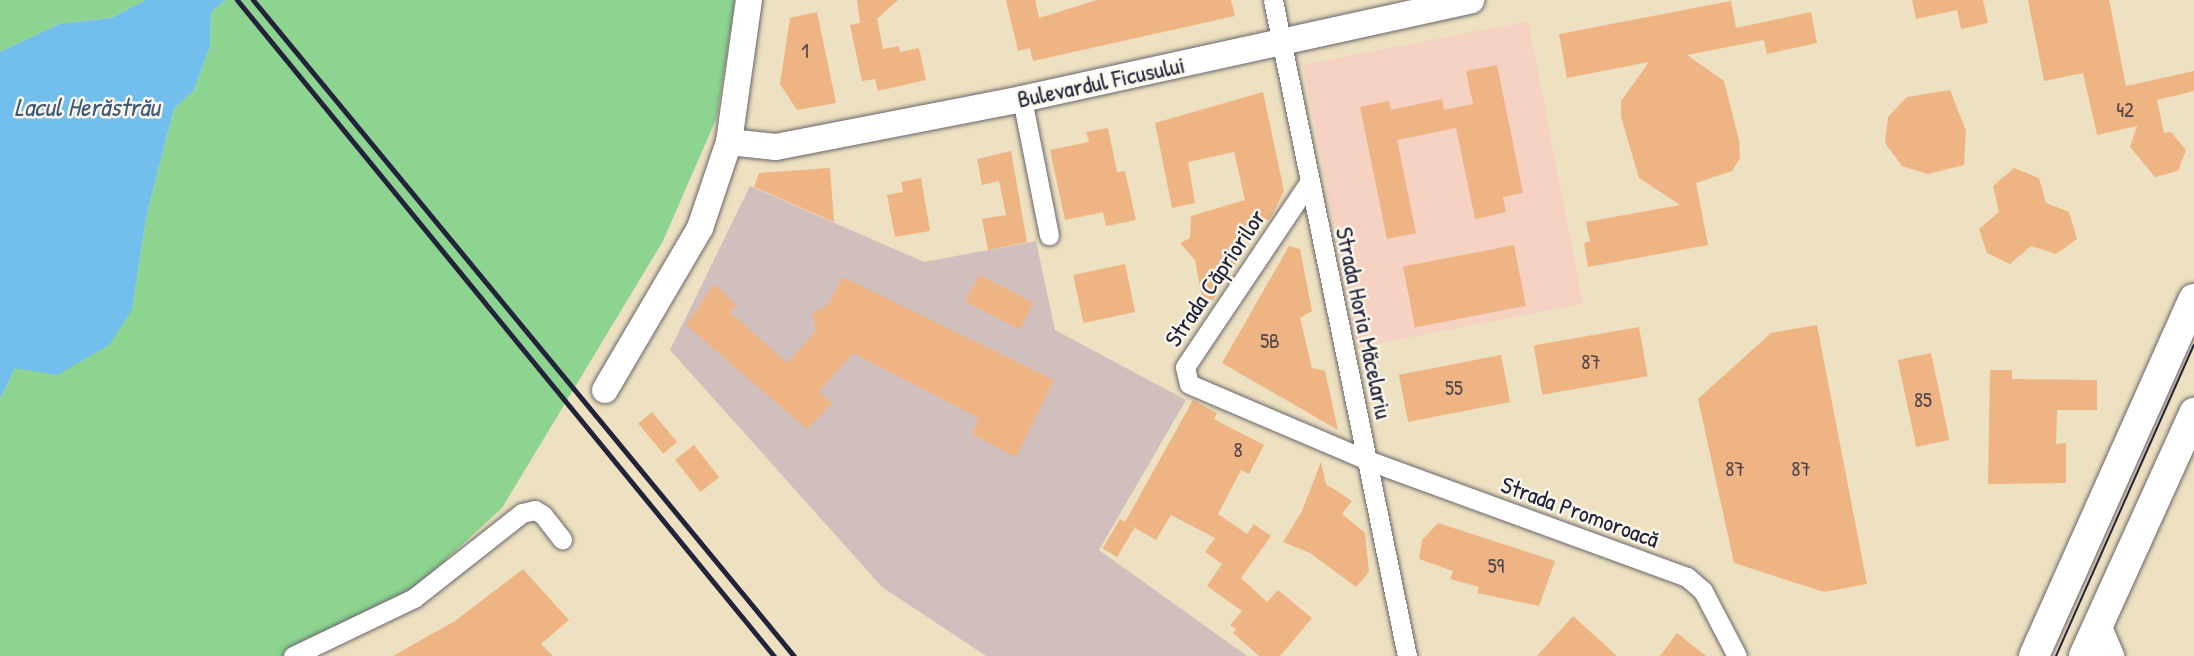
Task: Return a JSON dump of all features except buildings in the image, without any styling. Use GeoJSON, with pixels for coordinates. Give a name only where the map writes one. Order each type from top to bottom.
{"type":"FeatureCollection","features":[{"type":"Feature","properties":{"kind":"main road"},"geometry":{"type":"LineString","coordinates":[[2034,656],[2194,299]]}},
{"type":"Feature","properties":{"kind":"main road"},"geometry":{"type":"LineString","coordinates":[[2084,656],[2194,413]]}},
{"type":"Feature","properties":{"kind":"street"},"geometry":{"type":"LineString","coordinates":[[606,390],[691,248],[729,142],[749,0]]}},
{"type":"Feature","properties":{"kind":"street","name":"Strada Horia Măcelariu"},"geometry":{"type":"LineString","coordinates":[[1273,0],[1408,656]]}},
{"type":"Feature","properties":{"kind":"street","name":"Bulevardul Ficusului"},"geometry":{"type":"LineString","coordinates":[[729,142],[776,147],[1022,99],[1471,0]]}},
{"type":"Feature","properties":{"kind":"street"},"geometry":{"type":"LineString","coordinates":[[1022,99],[1049,235]]}},
{"type":"Feature","properties":{"kind":"street","name":"Strada Căpriorilor"},"geometry":{"type":"LineString","coordinates":[[1310,181],[1185,367],[1185,376],[1189,384],[1367,460]]}},
{"type":"Feature","properties":{"kind":"street","name":"Strada Promoroacă"},"geometry":{"type":"LineString","coordinates":[[1367,460],[1686,578],[1703,592],[1737,656]]}},
{"type":"Feature","properties":{"kind":"street"},"geometry":{"type":"LineString","coordinates":[[293,656],[414,598],[522,513],[535,510],[543,515],[562,539]]}},
{"type":"Feature","properties":{"kind":"street"},"geometry":{"type":"LineString","coordinates":[[2098,625],[2111,656]]}},
{"type":"Feature","properties":{"kind":"shaded area"},"geometry":{"type":"Polygon","coordinates":[[[1528,21],[1583,304],[1358,347],[1303,65],[1528,21]]]}},
{"type":"Feature","properties":{"kind":"shaded area"},"geometry":{"type":"Polygon","coordinates":[[[750,186],[924,262],[1036,241],[1055,330],[1186,400],[1099,550],[1247,656],[986,656],[882,587],[670,350],[750,186]]]}},
{"type":"Feature","properties":{"kind":"green space"},"geometry":{"type":"Polygon","coordinates":[[[0,0],[146,0],[111,18],[59,24],[0,52],[0,0]]]}},
{"type":"Feature","properties":{"kind":"green space"},"geometry":{"type":"Polygon","coordinates":[[[225,0],[735,0],[717,117],[663,241],[502,508],[416,587],[288,656],[0,656],[0,399],[15,368],[132,310],[147,213],[174,109],[194,90],[210,46],[211,12],[225,0]]]}},
{"type":"Feature","properties":{"kind":"water","name":"Lacul Herăstrău"},"geometry":{"type":"Polygon","coordinates":[[[146,0],[225,0],[211,12],[210,46],[194,90],[174,109],[147,213],[132,310],[109,345],[57,375],[15,368],[0,399],[0,52],[59,24],[111,18],[146,0]]]}},
{"type":"Feature","properties":{"kind":"tram line"},"geometry":{"type":"LineString","coordinates":[[2056,656],[2194,345]]}},
{"type":"Feature","properties":{"kind":"railway"},"geometry":{"type":"LineString","coordinates":[[237,0],[774,656]]}},
{"type":"Feature","properties":{"kind":"railway"},"geometry":{"type":"LineString","coordinates":[[253,0],[794,656]]}}]}
